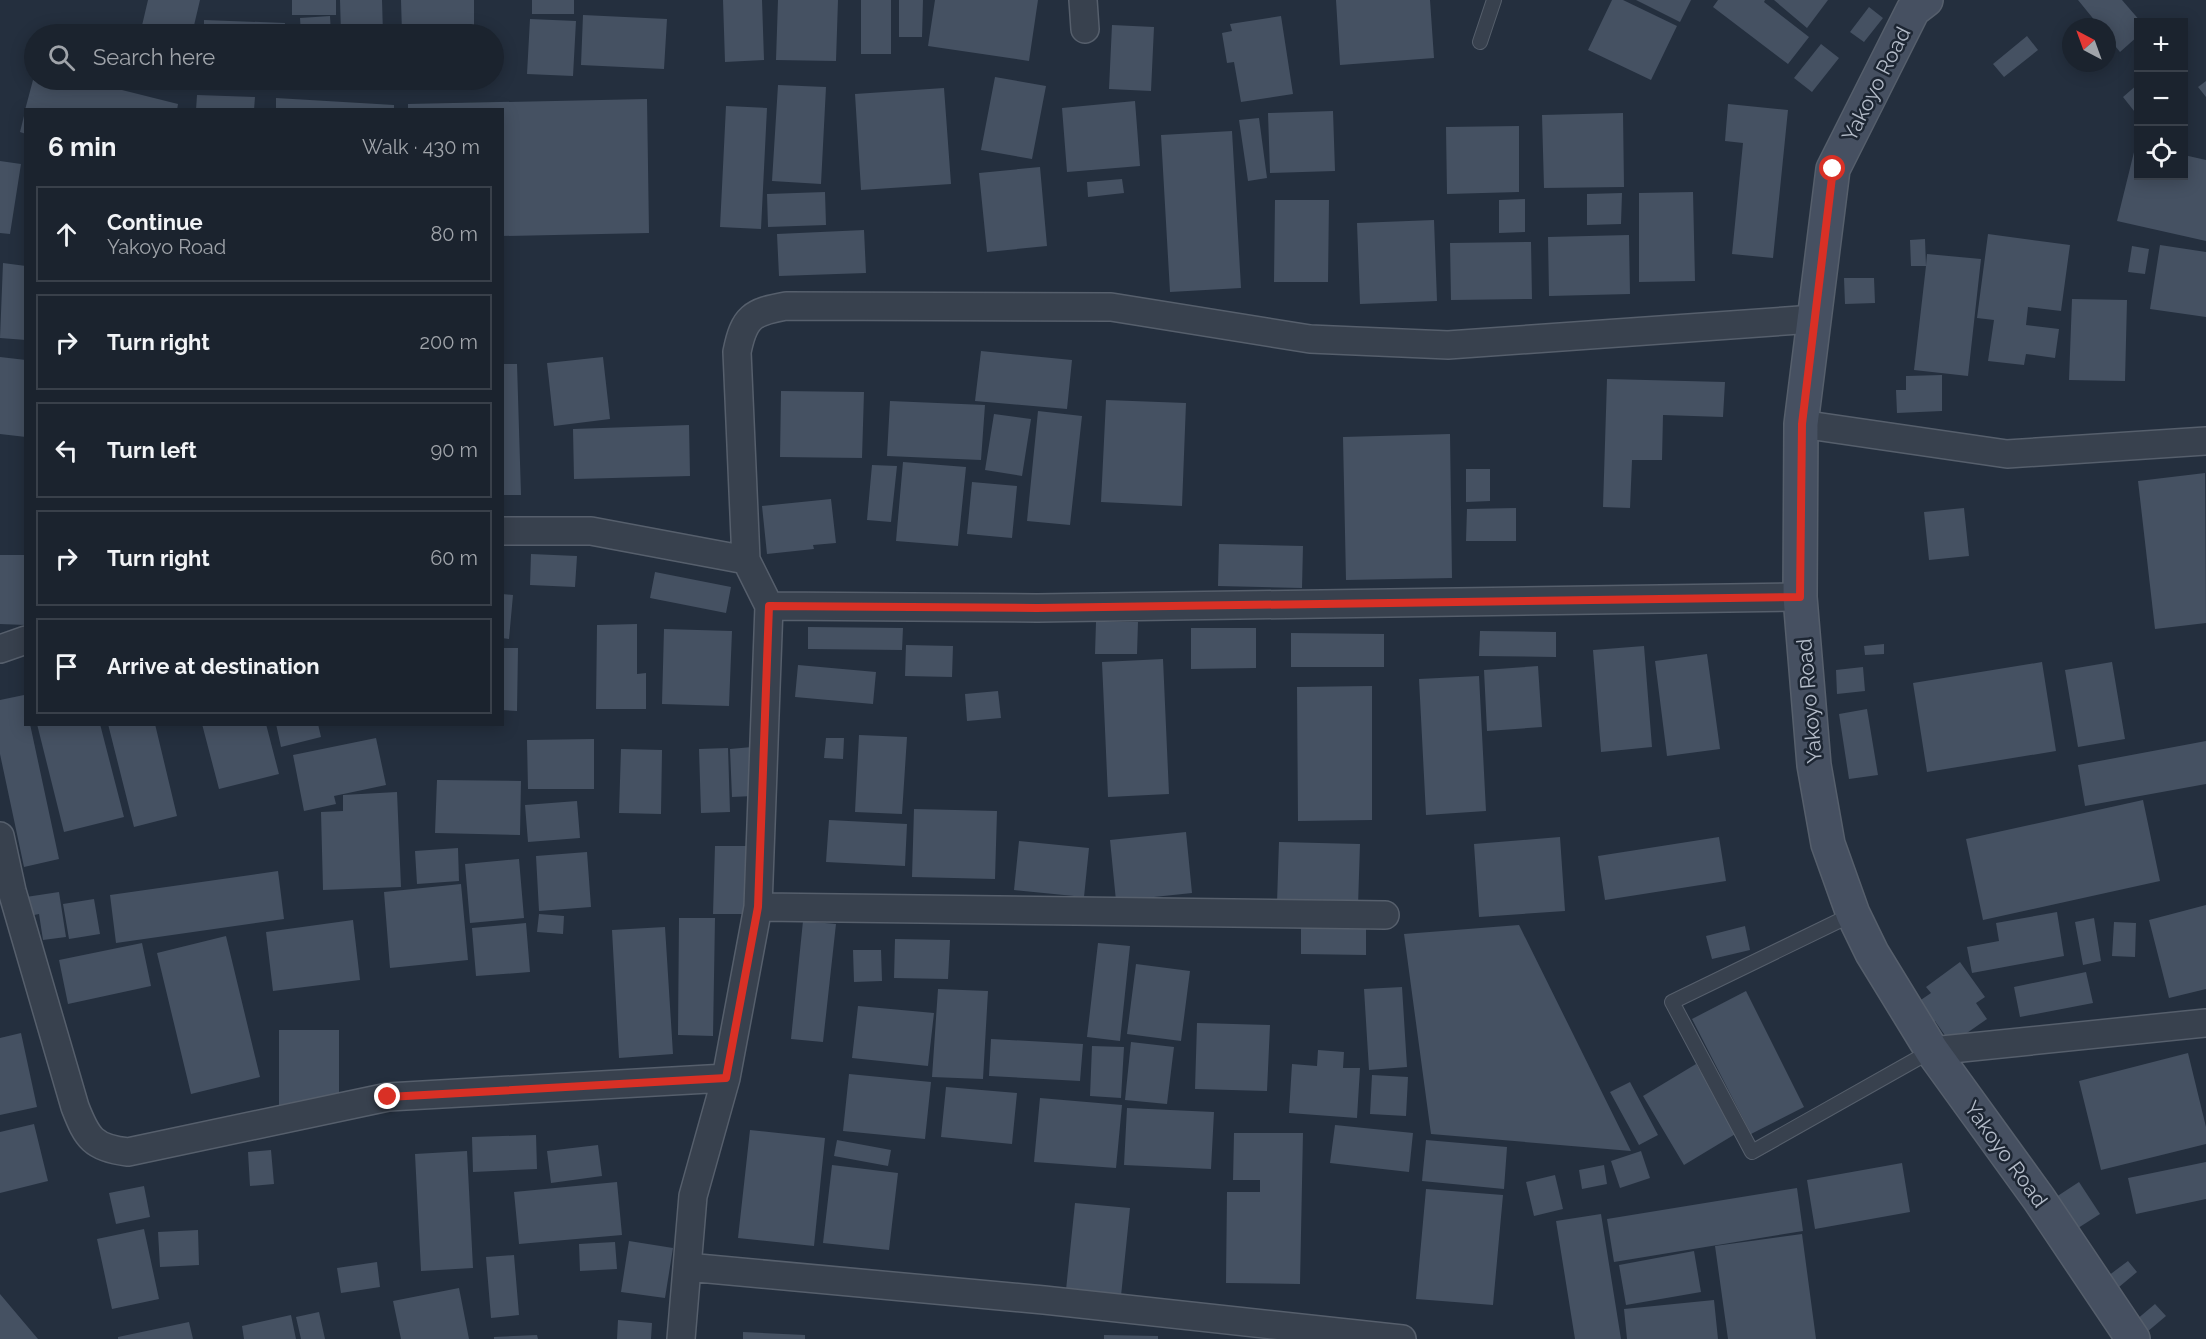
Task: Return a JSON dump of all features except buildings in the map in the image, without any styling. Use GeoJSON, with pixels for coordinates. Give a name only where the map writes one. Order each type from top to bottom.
{"type":"FeatureCollection","features":[{"type":"Feature","properties":{"kind":"main road","name":"Yakoyo Road"},"geometry":{"type":"LineString","coordinates":[[1926,0],[1913,10],[1833,169],[1802,424],[1800,597],[1814,765],[1828,844],[1853,914],[1872,953],[1932,1051],[2039,1199],[2133,1339]]}},
{"type":"Feature","properties":{"kind":"street"},"geometry":{"type":"LineString","coordinates":[[1083,0],[1085,29]]}},
{"type":"Feature","properties":{"kind":"street"},"geometry":{"type":"LineString","coordinates":[[681,1339],[693,1196],[726,1078],[758,907],[769,606],[746,560],[737,352],[741,329],[760,311],[786,306],[1111,307],[1310,339],[1448,345],[1814,319]]}},
{"type":"Feature","properties":{"kind":"street"},"geometry":{"type":"LineString","coordinates":[[1802,424],[2007,454],[2206,441]]}},
{"type":"Feature","properties":{"kind":"street"},"geometry":{"type":"LineString","coordinates":[[504,531],[591,531],[746,560]]}},
{"type":"Feature","properties":{"kind":"street"},"geometry":{"type":"LineString","coordinates":[[769,606],[1037,608],[1800,597]]}},
{"type":"Feature","properties":{"kind":"street"},"geometry":{"type":"LineString","coordinates":[[0,649],[24,641]]}},
{"type":"Feature","properties":{"kind":"street"},"geometry":{"type":"LineString","coordinates":[[0,836],[6,892],[75,1107],[85,1133],[104,1149],[128,1152],[388,1097],[726,1078]]}},
{"type":"Feature","properties":{"kind":"street"},"geometry":{"type":"LineString","coordinates":[[758,907],[1384,915]]}},
{"type":"Feature","properties":{"kind":"street"},"geometry":{"type":"LineString","coordinates":[[1932,1051],[2206,1023]]}},
{"type":"Feature","properties":{"kind":"street"},"geometry":{"type":"LineString","coordinates":[[687,1267],[1044,1300],[1402,1339]]}},
{"type":"Feature","properties":{"kind":"lane"},"geometry":{"type":"LineString","coordinates":[[1480,42],[1494,0]]}},
{"type":"Feature","properties":{"kind":"lane"},"geometry":{"type":"LineString","coordinates":[[1853,914],[1672,1002],[1752,1152],[1932,1051]]}},
{"type":"Feature","properties":{"kind":"route"},"geometry":{"type":"LineString","coordinates":[[388,1097],[726,1078],[758,907],[769,606],[1037,608],[1800,597],[1802,424],[1833,169]]}}]}
